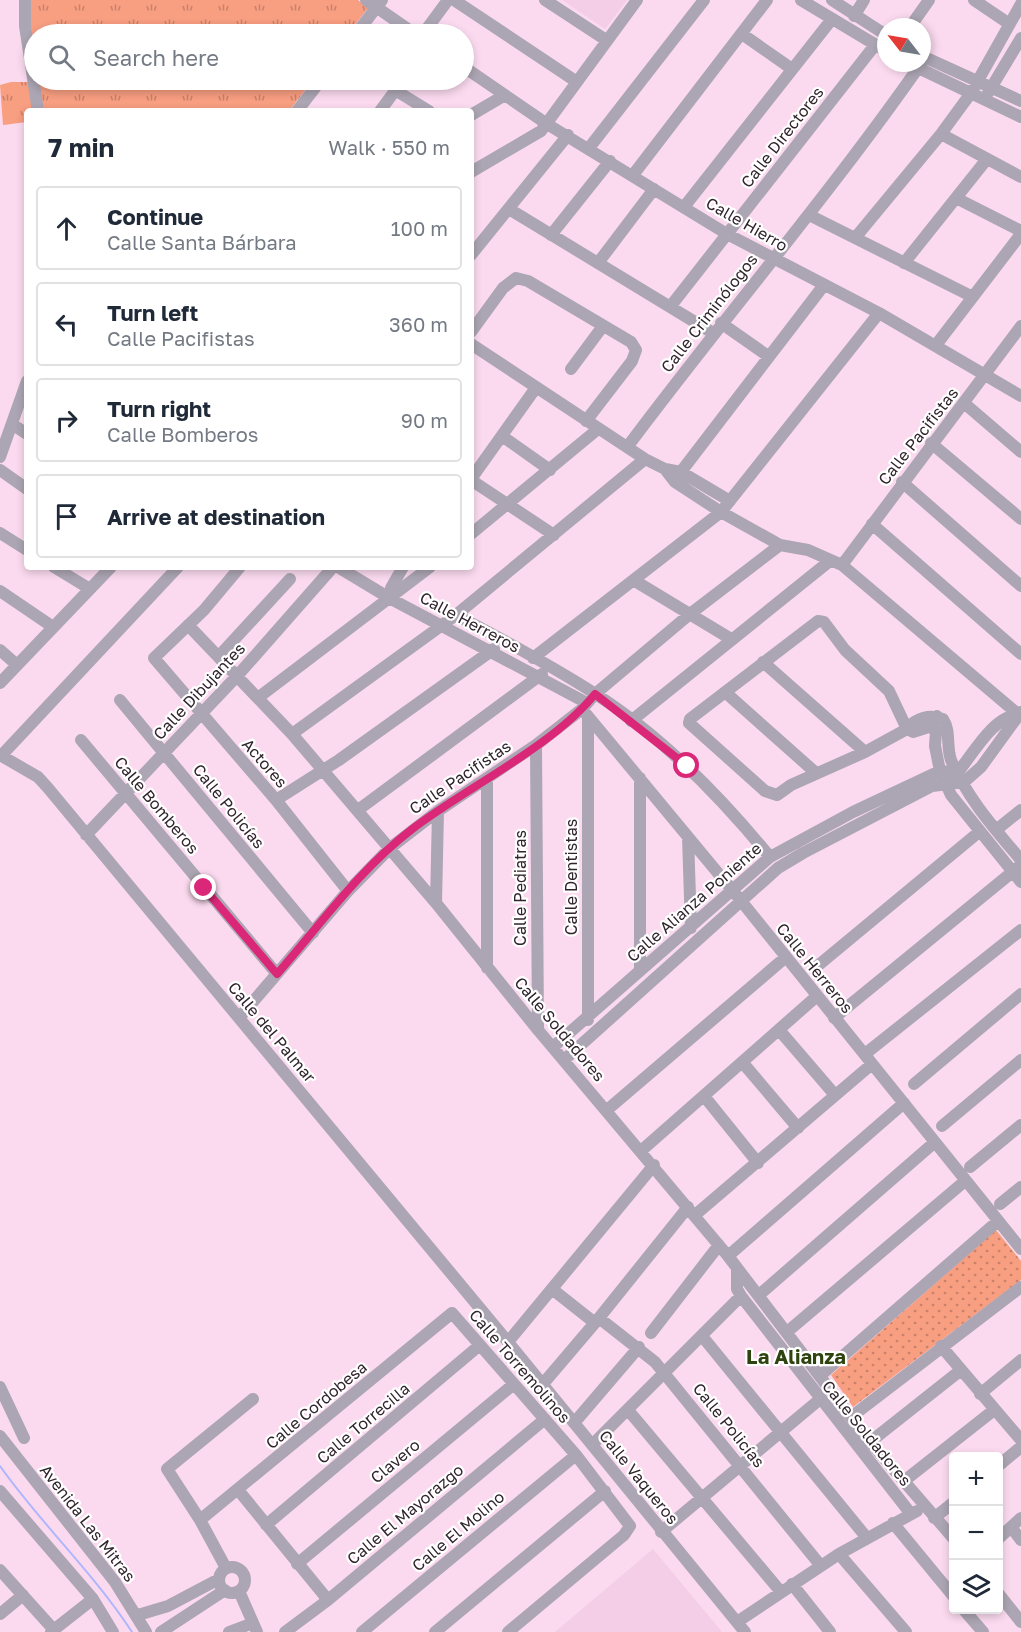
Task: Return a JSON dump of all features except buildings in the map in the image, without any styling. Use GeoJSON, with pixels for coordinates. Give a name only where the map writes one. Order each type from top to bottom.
{"type":"FeatureCollection","features":[{"type":"Feature","properties":{"kind":"street"},"geometry":{"type":"LineString","coordinates":[[25,0],[25,24]]}},
{"type":"Feature","properties":{"kind":"street"},"geometry":{"type":"LineString","coordinates":[[430,24],[448,0]]}},
{"type":"Feature","properties":{"kind":"street"},"geometry":{"type":"LineString","coordinates":[[454,0],[578,82]]}},
{"type":"Feature","properties":{"kind":"street"},"geometry":{"type":"LineString","coordinates":[[545,0],[606,40]]}},
{"type":"Feature","properties":{"kind":"street"},"geometry":{"type":"LineString","coordinates":[[474,170],[532,138],[547,124],[606,40],[638,0]]}},
{"type":"Feature","properties":{"kind":"street"},"geometry":{"type":"LineString","coordinates":[[589,148],[704,0]]}},
{"type":"Feature","properties":{"kind":"street"},"geometry":{"type":"LineString","coordinates":[[633,175],[767,0]]}},
{"type":"Feature","properties":{"kind":"street"},"geometry":{"type":"LineString","coordinates":[[801,0],[877,46]]}},
{"type":"Feature","properties":{"kind":"street"},"geometry":{"type":"LineString","coordinates":[[832,0],[877,30]]}},
{"type":"Feature","properties":{"kind":"street"},"geometry":{"type":"LineString","coordinates":[[854,16],[864,0]]}},
{"type":"Feature","properties":{"kind":"street"},"geometry":{"type":"LineString","coordinates":[[916,18],[928,0]]}},
{"type":"Feature","properties":{"kind":"street"},"geometry":{"type":"LineString","coordinates":[[974,0],[1008,23]]}},
{"type":"Feature","properties":{"kind":"street"},"geometry":{"type":"LineString","coordinates":[[362,24],[375,3],[402,24]]}},
{"type":"Feature","properties":{"kind":"street"},"geometry":{"type":"LineString","coordinates":[[855,238],[941,134],[971,93],[1008,23],[1021,4]]}},
{"type":"Feature","properties":{"kind":"street"},"geometry":{"type":"LineString","coordinates":[[684,207],[832,19]]}},
{"type":"Feature","properties":{"kind":"street"},"geometry":{"type":"LineString","coordinates":[[741,34],[792,69]]}},
{"type":"Feature","properties":{"kind":"street"},"geometry":{"type":"LineString","coordinates":[[985,99],[1021,38]]}},
{"type":"Feature","properties":{"kind":"street","name":"Calle Directores"},"geometry":{"type":"LineString","coordinates":[[670,307],[877,52]]}},
{"type":"Feature","properties":{"kind":"street"},"geometry":{"type":"LineString","coordinates":[[931,66],[977,81],[1021,101]]}},
{"type":"Feature","properties":{"kind":"street"},"geometry":{"type":"LineString","coordinates":[[931,70],[971,93],[1021,117]]}},
{"type":"Feature","properties":{"kind":"street","name":"Calle Criminólogos"},"geometry":{"type":"LineString","coordinates":[[628,446],[717,328],[809,215],[911,72]]}},
{"type":"Feature","properties":{"kind":"street","name":"Calle Hierro"},"geometry":{"type":"LineString","coordinates":[[474,74],[547,124],[727,234],[879,313],[1021,396]]}},
{"type":"Feature","properties":{"kind":"street"},"geometry":{"type":"LineString","coordinates":[[35,90],[38,108]]}},
{"type":"Feature","properties":{"kind":"street"},"geometry":{"type":"LineString","coordinates":[[299,108],[313,90]]}},
{"type":"Feature","properties":{"kind":"street"},"geometry":{"type":"LineString","coordinates":[[382,108],[395,90]]}},
{"type":"Feature","properties":{"kind":"street"},"geometry":{"type":"LineString","coordinates":[[405,90],[426,108]]}},
{"type":"Feature","properties":{"kind":"street"},"geometry":{"type":"LineString","coordinates":[[474,113],[505,95]]}},
{"type":"Feature","properties":{"kind":"street"},"geometry":{"type":"LineString","coordinates":[[941,134],[1021,177]]}},
{"type":"Feature","properties":{"kind":"street"},"geometry":{"type":"LineString","coordinates":[[474,251],[568,135]]}},
{"type":"Feature","properties":{"kind":"street"},"geometry":{"type":"LineString","coordinates":[[904,263],[987,159]]}},
{"type":"Feature","properties":{"kind":"street"},"geometry":{"type":"LineString","coordinates":[[551,235],[610,161]]}},
{"type":"Feature","properties":{"kind":"street"},"geometry":{"type":"LineString","coordinates":[[598,262],[654,189]]}},
{"type":"Feature","properties":{"kind":"street"},"geometry":{"type":"LineString","coordinates":[[936,345],[1021,233],[957,199]]}},
{"type":"Feature","properties":{"kind":"street"},"geometry":{"type":"LineString","coordinates":[[509,209],[670,307],[717,328],[768,356]]}},
{"type":"Feature","properties":{"kind":"street"},"geometry":{"type":"LineString","coordinates":[[809,215],[973,297]]}},
{"type":"Feature","properties":{"kind":"street"},"geometry":{"type":"LineString","coordinates":[[474,237],[494,227]]}},
{"type":"Feature","properties":{"kind":"street"},"geometry":{"type":"LineString","coordinates":[[474,328],[503,288],[516,278],[528,281],[631,342],[636,350],[632,361],[586,422]]}},
{"type":"Feature","properties":{"kind":"street"},"geometry":{"type":"LineString","coordinates":[[678,477],[824,285]]}},
{"type":"Feature","properties":{"kind":"street"},"geometry":{"type":"LineString","coordinates":[[533,658],[721,512],[879,313]]}},
{"type":"Feature","properties":{"kind":"street"},"geometry":{"type":"LineString","coordinates":[[571,369],[603,326]]}},
{"type":"Feature","properties":{"kind":"street","name":"Calle Pacifistas"},"geometry":{"type":"LineString","coordinates":[[631,721],[731,639],[837,562],[872,524],[1021,326]]}},
{"type":"Feature","properties":{"kind":"street"},"geometry":{"type":"LineString","coordinates":[[474,346],[645,459],[730,501]]}},
{"type":"Feature","properties":{"kind":"street"},"geometry":{"type":"LineString","coordinates":[[474,476],[536,388]]}},
{"type":"Feature","properties":{"kind":"street"},"geometry":{"type":"LineString","coordinates":[[964,404],[1021,452]]}},
{"type":"Feature","properties":{"kind":"street"},"geometry":{"type":"LineString","coordinates":[[0,457],[12,424],[23,405]]}},
{"type":"Feature","properties":{"kind":"street"},"geometry":{"type":"LineString","coordinates":[[12,424],[24,432]]}},
{"type":"Feature","properties":{"kind":"street"},"geometry":{"type":"LineString","coordinates":[[474,532],[598,429]]}},
{"type":"Feature","properties":{"kind":"street"},"geometry":{"type":"LineString","coordinates":[[502,436],[549,470]]}},
{"type":"Feature","properties":{"kind":"street"},"geometry":{"type":"LineString","coordinates":[[931,444],[1021,519]]}},
{"type":"Feature","properties":{"kind":"street"},"geometry":{"type":"LineString","coordinates":[[292,734],[456,615],[645,459]]}},
{"type":"Feature","properties":{"kind":"street"},"geometry":{"type":"LineString","coordinates":[[0,470],[24,487]]}},
{"type":"Feature","properties":{"kind":"street"},"geometry":{"type":"LineString","coordinates":[[678,477],[721,512],[780,545],[808,550],[837,562],[1020,714],[981,767],[961,777],[942,777]]}},
{"type":"Feature","properties":{"kind":"street"},"geometry":{"type":"LineString","coordinates":[[474,482],[510,503],[554,535]]}},
{"type":"Feature","properties":{"kind":"street"},"geometry":{"type":"LineString","coordinates":[[902,482],[1021,586]]}},
{"type":"Feature","properties":{"kind":"street"},"geometry":{"type":"LineString","coordinates":[[872,524],[1021,654]]}},
{"type":"Feature","properties":{"kind":"street"},"geometry":{"type":"LineString","coordinates":[[0,533],[24,548]]}},
{"type":"Feature","properties":{"kind":"street","name":"Calle Pacifistas"},"geometry":{"type":"LineString","coordinates":[[238,1018],[348,891],[390,848],[438,811],[536,745],[588,706],[690,614],[780,545]]}},
{"type":"Feature","properties":{"kind":"street"},"geometry":{"type":"LineString","coordinates":[[59,570],[90,590]]}},
{"type":"Feature","properties":{"kind":"street"},"geometry":{"type":"LineString","coordinates":[[0,683],[108,570]]}},
{"type":"Feature","properties":{"kind":"street"},"geometry":{"type":"LineString","coordinates":[[0,756],[175,570]]}},
{"type":"Feature","properties":{"kind":"street"},"geometry":{"type":"LineString","coordinates":[[188,625],[237,570]]}},
{"type":"Feature","properties":{"kind":"street","name":"Calle Dibujantes"},"geometry":{"type":"LineString","coordinates":[[86,835],[238,675],[332,570]]}},
{"type":"Feature","properties":{"kind":"street","name":"Calle Herreros"},"geometry":{"type":"LineString","coordinates":[[340,570],[588,706]]}},
{"type":"Feature","properties":{"kind":"street"},"geometry":{"type":"LineString","coordinates":[[391,599],[391,588],[401,570]]}},
{"type":"Feature","properties":{"kind":"street"},"geometry":{"type":"LineString","coordinates":[[259,698],[426,570]]}},
{"type":"Feature","properties":{"kind":"street"},"geometry":{"type":"LineString","coordinates":[[219,656],[290,579]]}},
{"type":"Feature","properties":{"kind":"street"},"geometry":{"type":"LineString","coordinates":[[635,581],[731,639]]}},
{"type":"Feature","properties":{"kind":"street"},"geometry":{"type":"LineString","coordinates":[[0,591],[53,627]]}},
{"type":"Feature","properties":{"kind":"street","name":"Calle Herreros"},"geometry":{"type":"LineString","coordinates":[[456,615],[549,668],[588,706],[640,778],[1021,1249]]}},
{"type":"Feature","properties":{"kind":"street"},"geometry":{"type":"LineString","coordinates":[[907,729],[865,752],[816,773],[777,795],[771,795],[691,727],[690,718],[818,621],[824,622],[845,650],[889,691],[907,729],[913,732],[943,719],[947,725],[949,751],[974,802],[1021,860]]}},
{"type":"Feature","properties":{"kind":"street","name":"Calle Soldadores"},"geometry":{"type":"LineString","coordinates":[[188,625],[292,734],[390,848],[538,1030],[642,1150],[759,1295],[870,1442],[949,1534]]}},
{"type":"Feature","properties":{"kind":"street","name":"Actores"},"geometry":{"type":"LineString","coordinates":[[188,625],[154,658],[276,800],[348,891]]}},
{"type":"Feature","properties":{"kind":"street"},"geometry":{"type":"LineString","coordinates":[[276,800],[503,642]]}},
{"type":"Feature","properties":{"kind":"street"},"geometry":{"type":"LineString","coordinates":[[0,650],[17,665]]}},
{"type":"Feature","properties":{"kind":"street"},"geometry":{"type":"LineString","coordinates":[[763,662],[865,752]]}},
{"type":"Feature","properties":{"kind":"street"},"geometry":{"type":"LineString","coordinates":[[358,810],[549,668]]}},
{"type":"Feature","properties":{"kind":"street"},"geometry":{"type":"LineString","coordinates":[[725,693],[816,773]]}},
{"type":"Feature","properties":{"kind":"street","name":"Calle Policías"},"geometry":{"type":"LineString","coordinates":[[120,700],[313,933]]}},
{"type":"Feature","properties":{"kind":"street"},"geometry":{"type":"LineString","coordinates":[[588,706],[631,721],[687,766],[734,813],[770,857]]}},
{"type":"Feature","properties":{"kind":"street","name":"Calle Dentistas"},"geometry":{"type":"LineString","coordinates":[[588,706],[589,1036]]}},
{"type":"Feature","properties":{"kind":"street"},"geometry":{"type":"LineString","coordinates":[[935,721],[935,746],[942,777],[958,808],[979,832],[1017,868],[1021,882]]}},
{"type":"Feature","properties":{"kind":"street","name":"Calle Bomberos"},"geometry":{"type":"LineString","coordinates":[[81,740],[277,974]]}},
{"type":"Feature","properties":{"kind":"street","name":"Calle Pediatras"},"geometry":{"type":"LineString","coordinates":[[536,745],[538,1030]]}},
{"type":"Feature","properties":{"kind":"street","name":"Calle del Palmar"},"geometry":{"type":"LineString","coordinates":[[0,756],[38,777],[508,1342]]}},
{"type":"Feature","properties":{"kind":"street","name":"Calle Alianza Poniente"},"geometry":{"type":"LineString","coordinates":[[553,1047],[770,857],[853,812],[942,777]]}},
{"type":"Feature","properties":{"kind":"street","name":"Calle Alianza Poniente"},"geometry":{"type":"LineString","coordinates":[[564,1060],[774,872],[803,853],[932,786],[942,777]]}},
{"type":"Feature","properties":{"kind":"street"},"geometry":{"type":"LineString","coordinates":[[640,778],[640,971]]}},
{"type":"Feature","properties":{"kind":"street"},"geometry":{"type":"LineString","coordinates":[[487,779],[487,968]]}},
{"type":"Feature","properties":{"kind":"street"},"geometry":{"type":"LineString","coordinates":[[996,830],[1021,810]]}},
{"type":"Feature","properties":{"kind":"street"},"geometry":{"type":"LineString","coordinates":[[436,903],[438,811]]}},
{"type":"Feature","properties":{"kind":"street"},"geometry":{"type":"LineString","coordinates":[[815,968],[979,832]]}},
{"type":"Feature","properties":{"kind":"street"},"geometry":{"type":"LineString","coordinates":[[688,837],[691,928]]}},
{"type":"Feature","properties":{"kind":"street"},"geometry":{"type":"LineString","coordinates":[[834,1018],[1017,868]]}},
{"type":"Feature","properties":{"kind":"street"},"geometry":{"type":"LineString","coordinates":[[542,1385],[691,1211],[758,1163],[835,1095],[868,1059],[1021,930]]}},
{"type":"Feature","properties":{"kind":"street"},"geometry":{"type":"LineString","coordinates":[[607,1110],[786,957]]}},
{"type":"Feature","properties":{"kind":"street"},"geometry":{"type":"LineString","coordinates":[[914,1084],[1021,994]]}},
{"type":"Feature","properties":{"kind":"street"},"geometry":{"type":"LineString","coordinates":[[642,1150],[780,1031],[817,996]]}},
{"type":"Feature","properties":{"kind":"street"},"geometry":{"type":"LineString","coordinates":[[780,1031],[835,1095]]}},
{"type":"Feature","properties":{"kind":"street"},"geometry":{"type":"LineString","coordinates":[[942,1126],[1021,1060]]}},
{"type":"Feature","properties":{"kind":"street"},"geometry":{"type":"LineString","coordinates":[[743,1063],[798,1128]]}},
{"type":"Feature","properties":{"kind":"street"},"geometry":{"type":"LineString","coordinates":[[704,1096],[758,1163]]}},
{"type":"Feature","properties":{"kind":"street"},"geometry":{"type":"LineString","coordinates":[[728,1256],[904,1103]]}},
{"type":"Feature","properties":{"kind":"street"},"geometry":{"type":"LineString","coordinates":[[970,1167],[1021,1125]]}},
{"type":"Feature","properties":{"kind":"street"},"geometry":{"type":"LineString","coordinates":[[759,1295],[935,1142]]}},
{"type":"Feature","properties":{"kind":"street"},"geometry":{"type":"LineString","coordinates":[[508,1342],[654,1165]]}},
{"type":"Feature","properties":{"kind":"street"},"geometry":{"type":"LineString","coordinates":[[787,1332],[965,1181]]}},
{"type":"Feature","properties":{"kind":"street"},"geometry":{"type":"LineString","coordinates":[[1000,1204],[1021,1187]]}},
{"type":"Feature","properties":{"kind":"street"},"geometry":{"type":"LineString","coordinates":[[821,1375],[998,1221]]}},
{"type":"Feature","properties":{"kind":"street"},"geometry":{"type":"LineString","coordinates":[[651,1333],[719,1245]]}},
{"type":"Feature","properties":{"kind":"street","name":"Calle Soldadores"},"geometry":{"type":"LineString","coordinates":[[737,1269],[737,1289],[741,1296],[819,1400],[911,1514]]}},
{"type":"Feature","properties":{"kind":"street"},"geometry":{"type":"LineString","coordinates":[[851,1417],[1021,1287]]}},
{"type":"Feature","properties":{"kind":"street","name":"Calle Policías"},"geometry":{"type":"LineString","coordinates":[[552,1289],[639,1347],[664,1373],[741,1465],[821,1566]]}},
{"type":"Feature","properties":{"kind":"street"},"geometry":{"type":"LineString","coordinates":[[592,1445],[741,1296]]}},
{"type":"Feature","properties":{"kind":"street","name":"Calle Torremolinos"},"geometry":{"type":"LineString","coordinates":[[452,1313],[576,1455],[630,1526],[624,1535],[508,1632]]}},
{"type":"Feature","properties":{"kind":"street","name":"Calle Cordobesa"},"geometry":{"type":"LineString","coordinates":[[200,1520],[452,1313]]}},
{"type":"Feature","properties":{"kind":"street"},"geometry":{"type":"LineString","coordinates":[[702,1336],[867,1538]]}},
{"type":"Feature","properties":{"kind":"street","name":"Calle Vaqueros"},"geometry":{"type":"LineString","coordinates":[[508,1342],[745,1632]]}},
{"type":"Feature","properties":{"kind":"street","name":"Calle Torrecilla"},"geometry":{"type":"LineString","coordinates":[[266,1525],[480,1345]]}},
{"type":"Feature","properties":{"kind":"street"},"geometry":{"type":"LineString","coordinates":[[941,1346],[994,1410],[1019,1433]]}},
{"type":"Feature","properties":{"kind":"street"},"geometry":{"type":"LineString","coordinates":[[574,1423],[639,1347]]}},
{"type":"Feature","properties":{"kind":"street"},"geometry":{"type":"LineString","coordinates":[[980,1394],[1021,1360]]}},
{"type":"Feature","properties":{"kind":"street"},"geometry":{"type":"LineString","coordinates":[[870,1442],[961,1370]]}},
{"type":"Feature","properties":{"kind":"street","name":"Clavero"},"geometry":{"type":"LineString","coordinates":[[297,1564],[514,1384]]}},
{"type":"Feature","properties":{"kind":"street"},"geometry":{"type":"LineString","coordinates":[[0,1387],[24,1438]]}},
{"type":"Feature","properties":{"kind":"street"},"geometry":{"type":"LineString","coordinates":[[229,1632],[255,1627],[239,1591],[223,1579],[200,1520],[167,1469],[253,1399]]}},
{"type":"Feature","properties":{"kind":"street"},"geometry":{"type":"LineString","coordinates":[[661,1532],[819,1400]]}},
{"type":"Feature","properties":{"kind":"street"},"geometry":{"type":"LineString","coordinates":[[628,1410],[703,1496],[781,1592]]}},
{"type":"Feature","properties":{"kind":"street"},"geometry":{"type":"LineString","coordinates":[[904,1481],[994,1410]]}},
{"type":"Feature","properties":{"kind":"street","name":"Calle El Mayorazgo"},"geometry":{"type":"LineString","coordinates":[[285,1632],[328,1600],[545,1419]]}},
{"type":"Feature","properties":{"kind":"street","name":"Avenida Las Mitras"},"geometry":{"type":"LineString","coordinates":[[0,1436],[91,1550],[138,1615],[147,1632]]}},
{"type":"Feature","properties":{"kind":"street"},"geometry":{"type":"LineString","coordinates":[[1003,1463],[1021,1448]]}},
{"type":"Feature","properties":{"kind":"street","name":"Calle El Molino"},"geometry":{"type":"LineString","coordinates":[[362,1632],[576,1455]]}},
{"type":"Feature","properties":{"kind":"street"},"geometry":{"type":"LineString","coordinates":[[0,1491],[93,1599],[113,1632]]}},
{"type":"Feature","properties":{"kind":"street"},"geometry":{"type":"LineString","coordinates":[[238,1491],[328,1600]]}},
{"type":"Feature","properties":{"kind":"street"},"geometry":{"type":"LineString","coordinates":[[435,1632],[604,1491]]}},
{"type":"Feature","properties":{"kind":"street"},"geometry":{"type":"LineString","coordinates":[[737,1622],[839,1554],[924,1506]]}},
{"type":"Feature","properties":{"kind":"street"},"geometry":{"type":"LineString","coordinates":[[934,1518],[949,1506]]}},
{"type":"Feature","properties":{"kind":"street"},"geometry":{"type":"LineString","coordinates":[[1003,1535],[1021,1518]]}},
{"type":"Feature","properties":{"kind":"street"},"geometry":{"type":"LineString","coordinates":[[893,1523],[949,1591]]}},
{"type":"Feature","properties":{"kind":"street"},"geometry":{"type":"LineString","coordinates":[[1011,1527],[1021,1540]]}},
{"type":"Feature","properties":{"kind":"street"},"geometry":{"type":"LineString","coordinates":[[839,1554],[906,1632]]}},
{"type":"Feature","properties":{"kind":"street"},"geometry":{"type":"LineString","coordinates":[[161,1632],[223,1579],[234,1566],[244,1574],[245,1582],[239,1591]]}},
{"type":"Feature","properties":{"kind":"street"},"geometry":{"type":"LineString","coordinates":[[0,1569],[53,1631],[93,1599]]}},
{"type":"Feature","properties":{"kind":"street"},"geometry":{"type":"LineString","coordinates":[[138,1615],[168,1606],[223,1579]]}},
{"type":"Feature","properties":{"kind":"street"},"geometry":{"type":"LineString","coordinates":[[792,1584],[830,1632]]}},
{"type":"Feature","properties":{"kind":"street"},"geometry":{"type":"LineString","coordinates":[[0,1614],[23,1595]]}},
{"type":"Feature","properties":{"kind":"street"},"geometry":{"type":"LineString","coordinates":[[1003,1598],[1021,1622]]}},
{"type":"Feature","properties":{"kind":"street"},"geometry":{"type":"LineString","coordinates":[[168,1606],[176,1621]]}},
{"type":"Feature","properties":{"kind":"street"},"geometry":{"type":"LineString","coordinates":[[967,1614],[983,1632]]}},
{"type":"Feature","properties":{"kind":"shaded area"},"geometry":{"type":"Polygon","coordinates":[[[562,0],[627,0],[605,29],[562,0]]]}},
{"type":"Feature","properties":{"kind":"shaded area"},"geometry":{"type":"Polygon","coordinates":[[[653,1549],[722,1632],[555,1632],[653,1549]]]}},
{"type":"Feature","properties":{"kind":"green space"},"geometry":{"type":"Polygon","coordinates":[[[31,0],[358,0],[368,8],[356,24],[31,24],[31,0]]]}},
{"type":"Feature","properties":{"kind":"green space"},"geometry":{"type":"Polygon","coordinates":[[[24,82],[24,90],[305,90],[291,108],[24,108],[24,122],[3,125],[0,85],[24,82]]]}},
{"type":"Feature","properties":{"kind":"green space"},"geometry":{"type":"Polygon","coordinates":[[[996,1230],[1021,1261],[1021,1280],[853,1407],[831,1375],[996,1230]]]}},
{"type":"Feature","properties":{"kind":"waterway"},"geometry":{"type":"LineString","coordinates":[[0,1466],[32,1508],[101,1589],[132,1632]]}},
{"type":"Feature","properties":{"kind":"district","name":"La Alianza"},"geometry":{"type":"Point","coordinates":[796,1357]}},
{"type":"Feature","properties":{"kind":"route"},"geometry":{"type":"LineString","coordinates":[[204,888],[277,974],[348,891],[390,848],[438,811],[536,745],[582,709],[595,694],[687,766]]}}]}
